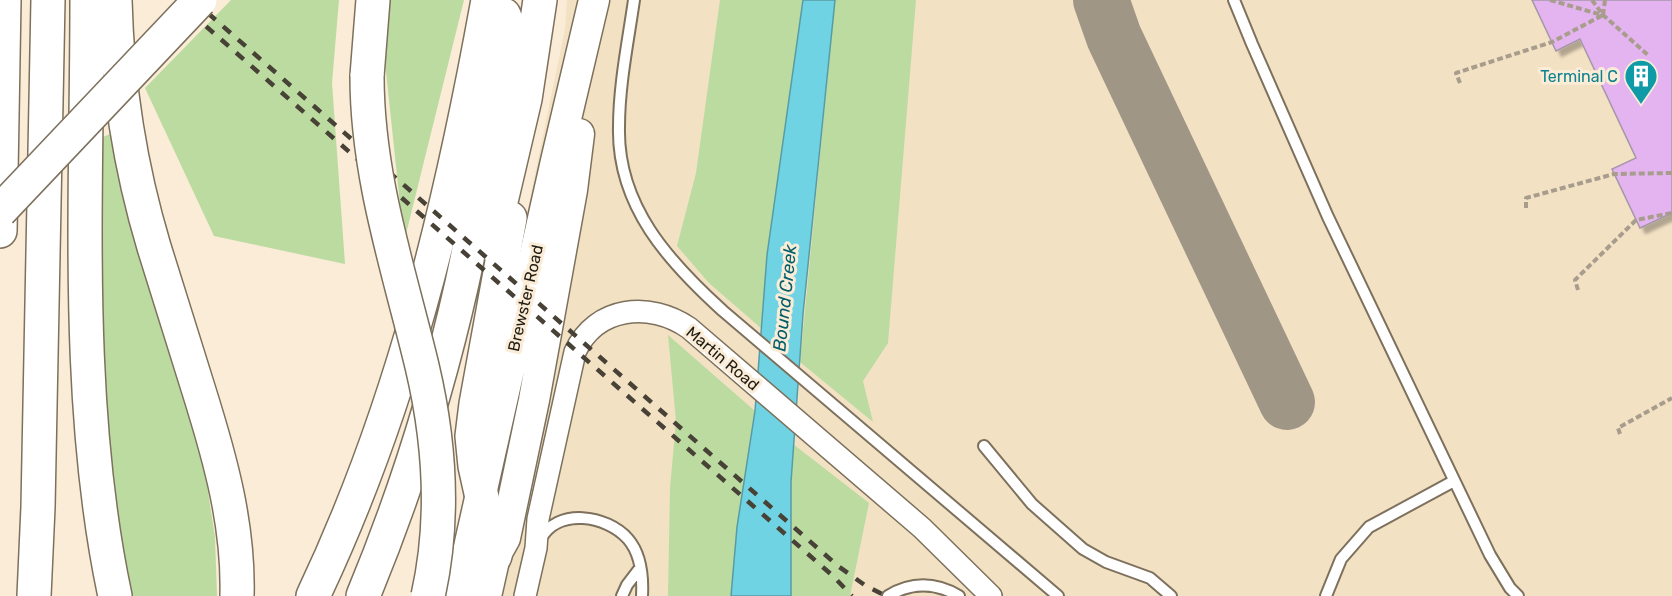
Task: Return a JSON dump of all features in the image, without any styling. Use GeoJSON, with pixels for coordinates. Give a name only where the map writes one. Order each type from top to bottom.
{"type":"FeatureCollection","features":[{"type":"Feature","properties":{"kind":"highway"},"geometry":{"type":"LineString","coordinates":[[0,231],[4,0]]}},
{"type":"Feature","properties":{"kind":"highway"},"geometry":{"type":"LineString","coordinates":[[34,596],[48,0]]}},
{"type":"Feature","properties":{"kind":"highway"},"geometry":{"type":"LineString","coordinates":[[87,0],[86,254],[90,394],[100,505],[115,596]]}},
{"type":"Feature","properties":{"kind":"highway"},"geometry":{"type":"LineString","coordinates":[[115,0],[123,96],[135,171],[154,245],[222,468],[234,529],[237,596]]}},
{"type":"Feature","properties":{"kind":"highway"},"geometry":{"type":"LineString","coordinates":[[0,211],[200,0]]}},
{"type":"Feature","properties":{"kind":"highway"},"geometry":{"type":"LineString","coordinates":[[373,0],[367,69],[372,152],[382,211],[427,386],[437,464],[439,520],[428,596]]}},
{"type":"Feature","properties":{"kind":"highway"},"geometry":{"type":"LineString","coordinates":[[313,596],[345,526],[372,457],[414,331],[438,243],[488,0]]}},
{"type":"Feature","properties":{"kind":"highway"},"geometry":{"type":"LineString","coordinates":[[363,596],[389,531],[425,426],[462,283],[507,23],[498,0]]}},
{"type":"Feature","properties":{"kind":"highway"},"geometry":{"type":"LineString","coordinates":[[495,556],[473,452],[474,420],[507,240],[540,0]]}},
{"type":"Feature","properties":{"kind":"highway"},"geometry":{"type":"LineString","coordinates":[[388,596],[449,415],[473,324],[525,99]]}},
{"type":"Feature","properties":{"kind":"street","name":"Brewster Road"},"geometry":{"type":"LineString","coordinates":[[458,596],[555,161],[595,0]]}},
{"type":"Feature","properties":{"kind":"street","name":"Brewster Road"},"geometry":{"type":"LineString","coordinates":[[486,596],[495,556],[505,538],[536,388],[576,165],[595,0]]}},
{"type":"Feature","properties":{"kind":"street","name":"Martin Road"},"geometry":{"type":"LineString","coordinates":[[525,596],[536,548],[540,508],[572,361],[579,343],[590,329],[613,314],[633,311],[661,314],[689,328],[934,539],[991,596]]}},
{"type":"Feature","properties":{"kind":"lane"},"geometry":{"type":"LineString","coordinates":[[634,0],[621,93],[620,146],[627,180],[639,212],[654,237],[675,263],[723,311],[1058,596]]}},
{"type":"Feature","properties":{"kind":"lane"},"geometry":{"type":"LineString","coordinates":[[1234,0],[1328,217],[1490,555],[1510,588],[1518,596]]}},
{"type":"Feature","properties":{"kind":"lane"},"geometry":{"type":"LineString","coordinates":[[984,446],[1032,504],[1083,549],[1106,562],[1150,578],[1171,596]]}},
{"type":"Feature","properties":{"kind":"lane"},"geometry":{"type":"LineString","coordinates":[[1326,593],[1341,558],[1369,527],[1454,481]]}},
{"type":"Feature","properties":{"kind":"lane"},"geometry":{"type":"LineString","coordinates":[[536,548],[542,536],[557,524],[575,518],[593,519],[612,526],[628,539],[638,557],[642,596]]}},
{"type":"Feature","properties":{"kind":"lane"},"geometry":{"type":"LineString","coordinates":[[622,596],[640,568]]}},
{"type":"Feature","properties":{"kind":"lane"},"geometry":{"type":"LineString","coordinates":[[634,596],[640,579],[640,568]]}},
{"type":"Feature","properties":{"kind":"lane"},"geometry":{"type":"LineString","coordinates":[[888,596],[916,585],[936,586],[959,596]]}},
{"type":"Feature","properties":{"kind":"path"},"geometry":{"type":"LineString","coordinates":[[1550,0],[1603,15]]}},
{"type":"Feature","properties":{"kind":"path"},"geometry":{"type":"LineString","coordinates":[[1592,0],[1603,15],[1649,56]]}},
{"type":"Feature","properties":{"kind":"path"},"geometry":{"type":"LineString","coordinates":[[1603,15],[1605,0]]}},
{"type":"Feature","properties":{"kind":"path"},"geometry":{"type":"LineString","coordinates":[[1460,83],[1456,73],[1552,42],[1603,15]]}},
{"type":"Feature","properties":{"kind":"path"},"geometry":{"type":"LineString","coordinates":[[1526,208],[1526,198],[1614,174],[1672,173]]}},
{"type":"Feature","properties":{"kind":"path"},"geometry":{"type":"LineString","coordinates":[[1578,290],[1575,280],[1636,220],[1672,213]]}},
{"type":"Feature","properties":{"kind":"path"},"geometry":{"type":"LineString","coordinates":[[1620,434],[1618,428],[1672,398]]}},
{"type":"Feature","properties":{"kind":"shaded area"},"geometry":{"type":"Polygon","coordinates":[[[567,0],[1672,0],[1672,596],[445,596],[482,431],[565,29],[567,0]]]}},
{"type":"Feature","properties":{"kind":"green space"},"geometry":{"type":"Polygon","coordinates":[[[231,0],[339,0],[332,83],[345,264],[214,236],[145,88],[231,0]]]}},
{"type":"Feature","properties":{"kind":"green space"},"geometry":{"type":"Polygon","coordinates":[[[389,0],[464,0],[404,242],[382,34],[389,0]]]}},
{"type":"Feature","properties":{"kind":"green space"},"geometry":{"type":"Polygon","coordinates":[[[720,0],[803,0],[767,255],[762,329],[709,283],[677,246],[696,173],[720,0]]]}},
{"type":"Feature","properties":{"kind":"green space"},"geometry":{"type":"Polygon","coordinates":[[[835,0],[916,0],[888,343],[863,381],[873,422],[800,362],[835,0]]]}},
{"type":"Feature","properties":{"kind":"green space"},"geometry":{"type":"Polygon","coordinates":[[[110,134],[122,196],[206,479],[215,537],[217,596],[131,596],[115,509],[104,362],[98,139],[110,134]]]}},
{"type":"Feature","properties":{"kind":"green space"},"geometry":{"type":"Polygon","coordinates":[[[668,335],[755,411],[737,527],[731,596],[668,596],[670,488],[676,421],[668,335]]]}},
{"type":"Feature","properties":{"kind":"green space"},"geometry":{"type":"Polygon","coordinates":[[[793,444],[869,503],[850,596],[791,596],[793,444]]]}},
{"type":"Feature","properties":{"kind":"water","name":"Bound Creek"},"geometry":{"type":"Polygon","coordinates":[[[803,0],[835,0],[803,314],[791,482],[791,596],[731,596],[737,527],[755,411],[767,255],[803,0]]]}},
{"type":"Feature","properties":{"kind":"building","name":"Terminal C"},"geometry":{"type":"Polygon","coordinates":[[[1532,0],[1672,0],[1672,213],[1640,228],[1612,169],[1636,158],[1580,39],[1556,51],[1532,0]]]}},
{"type":"Feature","properties":{"kind":"taxiway"},"geometry":{"type":"LineString","coordinates":[[1101,0],[1114,37],[1287,402]]}},
{"type":"Feature","properties":{"kind":"railway"},"geometry":{"type":"LineString","coordinates":[[176,0],[833,576],[852,596]]}},
{"type":"Feature","properties":{"kind":"railway"},"geometry":{"type":"LineString","coordinates":[[193,0],[838,566],[866,586],[886,596]]}},
{"type":"Feature","properties":{"kind":"place","name":"Terminal C"},"geometry":{"type":"Point","coordinates":[1641,105]}}]}
